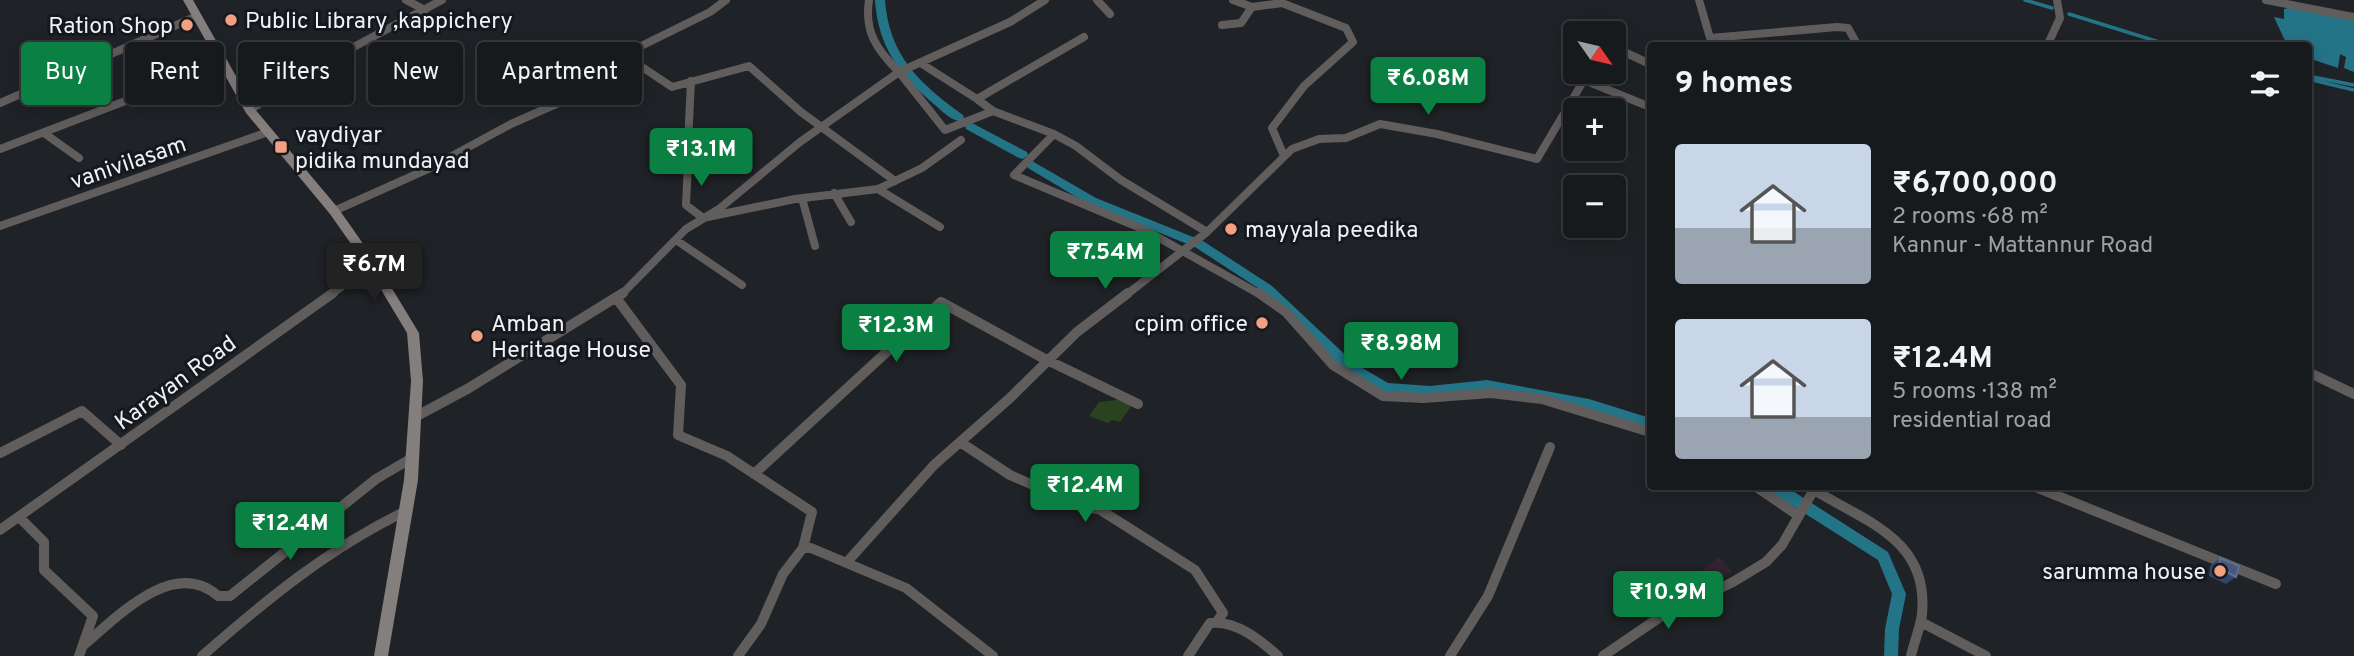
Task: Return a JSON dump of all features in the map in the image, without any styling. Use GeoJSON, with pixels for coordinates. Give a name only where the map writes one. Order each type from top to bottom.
{"type":"FeatureCollection","features":[{"type":"Feature","properties":{"kind":"main road"},"geometry":{"type":"LineString","coordinates":[[188,0],[211,42]]}},
{"type":"Feature","properties":{"kind":"main road"},"geometry":{"type":"LineString","coordinates":[[224,67],[250,110],[334,211],[372,265],[413,333],[417,381],[412,458],[406,510],[381,656]]}},
{"type":"Feature","properties":{"kind":"street"},"geometry":{"type":"LineString","coordinates":[[406,0],[425,10]]}},
{"type":"Feature","properties":{"kind":"street"},"geometry":{"type":"LineString","coordinates":[[250,110],[318,66],[442,0]]}},
{"type":"Feature","properties":{"kind":"street"},"geometry":{"type":"LineString","coordinates":[[642,46],[710,12],[726,0]]}},
{"type":"Feature","properties":{"kind":"street"},"geometry":{"type":"LineString","coordinates":[[869,0],[865,19],[868,34],[879,52],[899,72],[945,130],[993,111]]}},
{"type":"Feature","properties":{"kind":"street"},"geometry":{"type":"LineString","coordinates":[[415,416],[469,388],[617,299],[676,240],[703,218],[899,72],[922,64],[1010,22],[1045,0]]}},
{"type":"Feature","properties":{"kind":"street"},"geometry":{"type":"LineString","coordinates":[[1097,0],[1110,14]]}},
{"type":"Feature","properties":{"kind":"street"},"geometry":{"type":"LineString","coordinates":[[1233,0],[1252,7],[1282,3],[1346,28],[1353,43],[1304,86],[1272,128],[1284,156]]}},
{"type":"Feature","properties":{"kind":"street"},"geometry":{"type":"LineString","coordinates":[[1699,0],[1707,42],[1837,27],[1848,28],[1856,42]]}},
{"type":"Feature","properties":{"kind":"street"},"geometry":{"type":"LineString","coordinates":[[2049,42],[2058,25],[2061,8],[2057,0]]}},
{"type":"Feature","properties":{"kind":"street"},"geometry":{"type":"LineString","coordinates":[[2266,0],[2325,9],[2354,17]]}},
{"type":"Feature","properties":{"kind":"street"},"geometry":{"type":"LineString","coordinates":[[1222,25],[1241,23],[1252,7]]}},
{"type":"Feature","properties":{"kind":"street"},"geometry":{"type":"LineString","coordinates":[[0,103],[197,16]]}},
{"type":"Feature","properties":{"kind":"street"},"geometry":{"type":"LineString","coordinates":[[977,99],[1084,37]]}},
{"type":"Feature","properties":{"kind":"street"},"geometry":{"type":"LineString","coordinates":[[1626,53],[1647,63]]}},
{"type":"Feature","properties":{"kind":"street"},"geometry":{"type":"LineString","coordinates":[[922,64],[993,111],[1054,134],[1076,146],[1121,180],[1204,235]]}},
{"type":"Feature","properties":{"kind":"street"},"geometry":{"type":"LineString","coordinates":[[642,67],[672,87],[749,66],[803,115],[824,127],[895,181]]}},
{"type":"Feature","properties":{"kind":"street"},"geometry":{"type":"LineString","coordinates":[[848,561],[934,465],[1049,362],[1077,332],[1204,235],[1292,149],[1319,139],[1346,138],[1380,124],[1437,134],[1537,159],[1584,80],[1647,106]]}},
{"type":"Feature","properties":{"kind":"street"},"geometry":{"type":"LineString","coordinates":[[688,143],[691,82]]}},
{"type":"Feature","properties":{"kind":"street"},"geometry":{"type":"LineString","coordinates":[[0,149],[125,102]]}},
{"type":"Feature","properties":{"kind":"street"},"geometry":{"type":"LineString","coordinates":[[334,211],[428,169],[511,124],[556,105]]}},
{"type":"Feature","properties":{"kind":"street","name":"vanivilasam"},"geometry":{"type":"LineString","coordinates":[[0,226],[192,161],[268,132]]}},
{"type":"Feature","properties":{"kind":"street"},"geometry":{"type":"LineString","coordinates":[[44,133],[79,158]]}},
{"type":"Feature","properties":{"kind":"street"},"geometry":{"type":"LineString","coordinates":[[1054,134],[1014,175],[1184,249],[1248,285],[1286,312],[1333,365],[1383,396],[1423,398],[1491,393],[1542,399],[1647,431]]}},
{"type":"Feature","properties":{"kind":"street"},"geometry":{"type":"LineString","coordinates":[[688,162],[685,205],[703,218],[834,192],[878,189],[922,168],[961,140]]}},
{"type":"Feature","properties":{"kind":"street"},"geometry":{"type":"LineString","coordinates":[[878,189],[940,227]]}},
{"type":"Feature","properties":{"kind":"street"},"geometry":{"type":"LineString","coordinates":[[834,192],[851,222]]}},
{"type":"Feature","properties":{"kind":"street"},"geometry":{"type":"LineString","coordinates":[[802,198],[815,246]]}},
{"type":"Feature","properties":{"kind":"street"},"geometry":{"type":"LineString","coordinates":[[676,240],[743,285]]}},
{"type":"Feature","properties":{"kind":"street","name":"Karayan Road"},"geometry":{"type":"LineString","coordinates":[[0,530],[372,265]]}},
{"type":"Feature","properties":{"kind":"street"},"geometry":{"type":"LineString","coordinates":[[617,299],[681,385],[678,435],[727,456],[812,512],[803,548],[790,561],[768,601],[764,618],[738,656]]}},
{"type":"Feature","properties":{"kind":"street"},"geometry":{"type":"LineString","coordinates":[[754,474],[941,302],[1049,362],[1138,404]]}},
{"type":"Feature","properties":{"kind":"street"},"geometry":{"type":"LineString","coordinates":[[2312,374],[2354,394]]}},
{"type":"Feature","properties":{"kind":"street"},"geometry":{"type":"LineString","coordinates":[[0,453],[82,411],[87,412],[121,444]]}},
{"type":"Feature","properties":{"kind":"street"},"geometry":{"type":"LineString","coordinates":[[960,442],[1017,478],[1086,508],[1105,512],[1188,565],[1219,603],[1223,613],[1218,620]]}},
{"type":"Feature","properties":{"kind":"street"},"geometry":{"type":"LineString","coordinates":[[1450,656],[1488,596],[1511,535],[1550,447]]}},
{"type":"Feature","properties":{"kind":"street"},"geometry":{"type":"LineString","coordinates":[[84,645],[153,590],[185,581],[198,582],[209,585],[218,596],[230,596],[376,479],[412,458]]}},
{"type":"Feature","properties":{"kind":"street"},"geometry":{"type":"LineString","coordinates":[[1763,490],[1803,509]]}},
{"type":"Feature","properties":{"kind":"street"},"geometry":{"type":"LineString","coordinates":[[1603,656],[1663,615],[1733,582],[1766,562],[1783,545],[1814,490]]}},
{"type":"Feature","properties":{"kind":"street"},"geometry":{"type":"LineString","coordinates":[[1818,490],[1899,541],[1910,552],[1921,598],[1921,622],[1911,656]]}},
{"type":"Feature","properties":{"kind":"street"},"geometry":{"type":"LineString","coordinates":[[2043,490],[2276,584]]}},
{"type":"Feature","properties":{"kind":"street"},"geometry":{"type":"LineString","coordinates":[[202,656],[298,575],[367,528],[406,510]]}},
{"type":"Feature","properties":{"kind":"street"},"geometry":{"type":"LineString","coordinates":[[19,517],[44,542],[44,570],[67,594],[89,607],[93,615],[79,656]]}},
{"type":"Feature","properties":{"kind":"street"},"geometry":{"type":"LineString","coordinates":[[803,548],[848,561],[906,588],[993,656]]}},
{"type":"Feature","properties":{"kind":"street"},"geometry":{"type":"LineString","coordinates":[[1188,656],[1210,622],[1218,620],[1250,635],[1278,656]]}},
{"type":"Feature","properties":{"kind":"street"},"geometry":{"type":"LineString","coordinates":[[1921,622],[1986,656]]}},
{"type":"Feature","properties":{"kind":"shaded area"},"geometry":{"type":"Polygon","coordinates":[[[1719,557],[1732,571],[1723,579],[1718,575],[1707,584],[1696,575],[1719,557]]]}},
{"type":"Feature","properties":{"kind":"green space"},"geometry":{"type":"Polygon","coordinates":[[[1126,399],[1132,405],[1120,422],[1112,420],[1108,423],[1089,416],[1099,402],[1126,399]]]}},
{"type":"Feature","properties":{"kind":"water"},"geometry":{"type":"Polygon","coordinates":[[[2293,7],[2354,17],[2354,72],[2344,68],[2346,57],[2340,54],[2338,68],[2312,59],[2312,42],[2286,42],[2274,17],[2284,19],[2284,9],[2293,7]]]}},
{"type":"Feature","properties":{"kind":"building"},"geometry":{"type":"Polygon","coordinates":[[[2220,558],[2239,566],[2236,577],[2219,568],[2220,558]]]}},
{"type":"Feature","properties":{"kind":"waterway"},"geometry":{"type":"LineString","coordinates":[[880,0],[886,37],[904,68],[930,95],[959,118]]}},
{"type":"Feature","properties":{"kind":"waterway"},"geometry":{"type":"LineString","coordinates":[[2025,0],[2052,8]]}},
{"type":"Feature","properties":{"kind":"waterway"},"geometry":{"type":"LineString","coordinates":[[2069,14],[2159,42]]}},
{"type":"Feature","properties":{"kind":"waterway"},"geometry":{"type":"LineString","coordinates":[[2312,77],[2354,85]]}},
{"type":"Feature","properties":{"kind":"waterway"},"geometry":{"type":"LineString","coordinates":[[2312,80],[2354,90]]}},
{"type":"Feature","properties":{"kind":"waterway"},"geometry":{"type":"LineString","coordinates":[[970,126],[1023,155]]}},
{"type":"Feature","properties":{"kind":"waterway"},"geometry":{"type":"LineString","coordinates":[[1032,165],[1092,201],[1199,244],[1268,289],[1350,367],[1386,388],[1430,391],[1487,385],[1589,404],[1647,422]]}},
{"type":"Feature","properties":{"kind":"waterway"},"geometry":{"type":"LineString","coordinates":[[1779,490],[1883,556],[1899,594],[1892,629],[1891,656]]}},
{"type":"Feature","properties":{"kind":"place","name":"Public Library ,kappichery"},"geometry":{"type":"Point","coordinates":[231,20]}},
{"type":"Feature","properties":{"kind":"place","name":"Ration Shop"},"geometry":{"type":"Point","coordinates":[187,25]}},
{"type":"Feature","properties":{"kind":"place","name":"vaydiyar pidika mundayad"},"geometry":{"type":"Point","coordinates":[281,147]}},
{"type":"Feature","properties":{"kind":"place","name":"mayyala peedika"},"geometry":{"type":"Point","coordinates":[1231,229]}},
{"type":"Feature","properties":{"kind":"place","name":"cpim office"},"geometry":{"type":"Point","coordinates":[1262,323]}},
{"type":"Feature","properties":{"kind":"place","name":"Amban Heritage House"},"geometry":{"type":"Point","coordinates":[477,336]}},
{"type":"Feature","properties":{"kind":"place","name":"sarumma house"},"geometry":{"type":"Point","coordinates":[2220,571]}}]}
